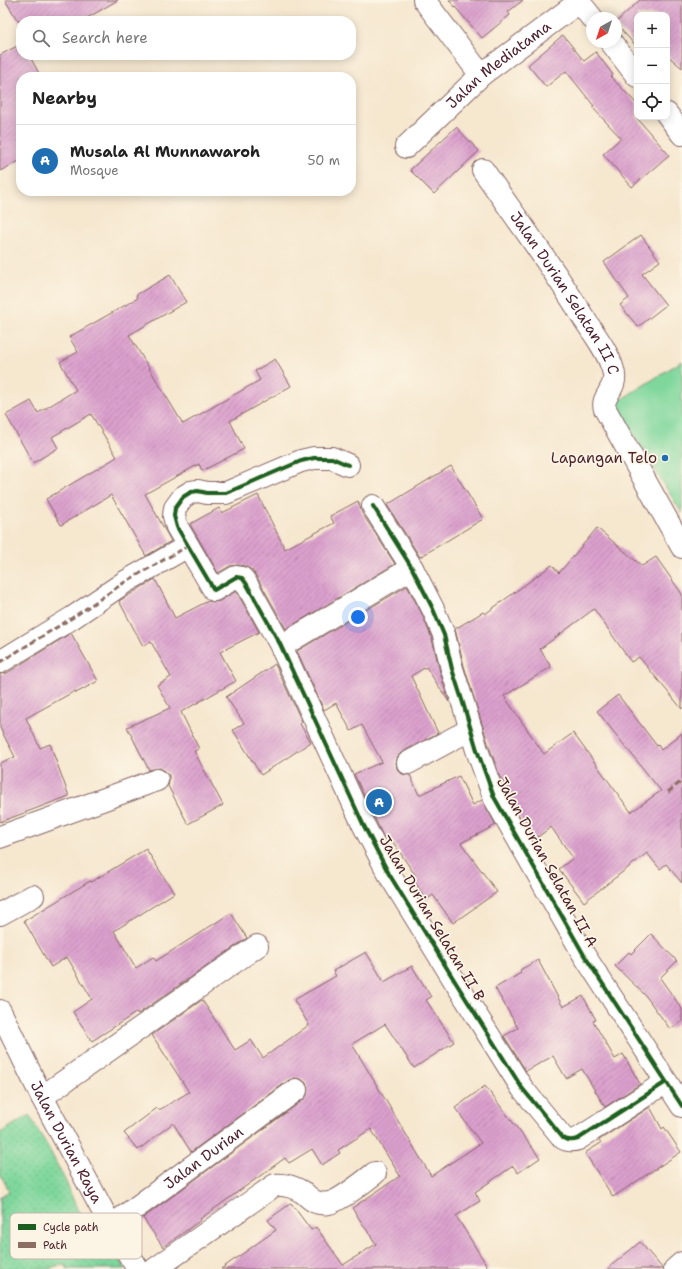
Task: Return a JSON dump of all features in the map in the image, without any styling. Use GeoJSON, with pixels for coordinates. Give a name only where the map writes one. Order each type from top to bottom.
{"type":"FeatureCollection","features":[{"type":"Feature","properties":{"kind":"street"},"geometry":{"type":"LineString","coordinates":[[424,0],[482,75]]}},
{"type":"Feature","properties":{"kind":"street","name":"Jalan Mediatama"},"geometry":{"type":"LineString","coordinates":[[406,147],[482,75],[583,5]]}},
{"type":"Feature","properties":{"kind":"street"},"geometry":{"type":"LineString","coordinates":[[616,48],[634,72]]}},
{"type":"Feature","properties":{"kind":"street"},"geometry":{"type":"LineString","coordinates":[[670,118],[682,134]]}},
{"type":"Feature","properties":{"kind":"street","name":"Jalan Durian Selatan II C"},"geometry":{"type":"LineString","coordinates":[[483,170],[559,278],[604,350],[611,364],[614,376],[613,387],[603,405],[682,547]]}},
{"type":"Feature","properties":{"kind":"street"},"geometry":{"type":"LineString","coordinates":[[0,662],[72,618],[125,582],[188,546],[177,527],[174,511],[183,497],[191,492],[226,493],[301,461],[314,458],[332,458],[348,465]]}},
{"type":"Feature","properties":{"kind":"street","name":"Jalan Durian Selatan II A"},"geometry":{"type":"LineString","coordinates":[[372,506],[412,568],[433,609],[444,635],[452,669],[464,703],[477,750],[494,797],[584,955],[682,1106]]}},
{"type":"Feature","properties":{"kind":"street","name":"Jalan Durian Selatan II B"},"geometry":{"type":"LineString","coordinates":[[188,546],[214,590],[236,577],[242,578],[246,583],[280,644],[362,824],[389,874],[522,1088],[563,1138],[567,1141],[578,1139],[666,1082]]}},
{"type":"Feature","properties":{"kind":"street"},"geometry":{"type":"LineString","coordinates":[[293,639],[412,568]]}},
{"type":"Feature","properties":{"kind":"street"},"geometry":{"type":"LineString","coordinates":[[408,763],[471,729]]}},
{"type":"Feature","properties":{"kind":"street"},"geometry":{"type":"LineString","coordinates":[[0,837],[157,780]]}},
{"type":"Feature","properties":{"kind":"street"},"geometry":{"type":"LineString","coordinates":[[0,914],[33,896]]}},
{"type":"Feature","properties":{"kind":"street"},"geometry":{"type":"LineString","coordinates":[[42,1097],[257,946]]}},
{"type":"Feature","properties":{"kind":"street","name":"Jalan Durian Raya"},"geometry":{"type":"LineString","coordinates":[[0,1011],[5,1034],[42,1097],[104,1213]]}},
{"type":"Feature","properties":{"kind":"street","name":"Jalan Durian"},"geometry":{"type":"LineString","coordinates":[[129,1213],[296,1090]]}},
{"type":"Feature","properties":{"kind":"street"},"geometry":{"type":"LineString","coordinates":[[155,1269],[275,1185],[281,1184],[287,1186],[303,1193],[314,1202],[328,1203],[337,1200],[362,1184],[375,1173]]}},
{"type":"Feature","properties":{"kind":"street","name":"Jalan Durian Raya"},"geometry":{"type":"LineString","coordinates":[[132,1259],[138,1269]]}},
{"type":"Feature","properties":{"kind":"street"},"geometry":{"type":"LineString","coordinates":[[675,1269],[682,1263]]}},
{"type":"Feature","properties":{"kind":"green space","name":"Lapangan Telo"},"geometry":{"type":"Polygon","coordinates":[[[682,361],[682,513],[614,404],[682,361]]]}},
{"type":"Feature","properties":{"kind":"green space"},"geometry":{"type":"Polygon","coordinates":[[[29,1115],[48,1147],[66,1182],[77,1209],[80,1213],[10,1213],[10,1259],[120,1259],[126,1269],[68,1269],[65,1265],[55,1266],[50,1269],[0,1269],[0,1197],[9,1191],[0,1173],[0,1133],[29,1115]]]}},
{"type":"Feature","properties":{"kind":"building"},"geometry":{"type":"Polygon","coordinates":[[[5,0],[118,0],[91,16],[16,16],[16,18],[5,0]]]}},
{"type":"Feature","properties":{"kind":"building"},"geometry":{"type":"Polygon","coordinates":[[[449,0],[523,0],[508,12],[510,15],[482,38],[449,0]]]}},
{"type":"Feature","properties":{"kind":"building"},"geometry":{"type":"Polygon","coordinates":[[[640,0],[682,0],[682,68],[670,58],[670,12],[634,12],[634,44],[622,31],[622,16],[640,0]]]}},
{"type":"Feature","properties":{"kind":"building"},"geometry":{"type":"Polygon","coordinates":[[[563,35],[584,61],[596,52],[613,75],[611,77],[634,101],[634,120],[639,120],[669,155],[632,187],[603,154],[621,138],[592,107],[594,106],[566,71],[546,87],[528,65],[563,35]]]}},
{"type":"Feature","properties":{"kind":"building"},"geometry":{"type":"Polygon","coordinates":[[[16,47],[16,60],[32,60],[38,72],[16,72],[16,163],[0,171],[0,55],[16,47]]]}},
{"type":"Feature","properties":{"kind":"building"},"geometry":{"type":"Polygon","coordinates":[[[456,127],[479,151],[434,194],[410,170],[456,127]]]}},
{"type":"Feature","properties":{"kind":"building"},"geometry":{"type":"Polygon","coordinates":[[[641,235],[660,261],[642,274],[666,305],[638,327],[620,305],[629,298],[604,262],[641,235]]]}},
{"type":"Feature","properties":{"kind":"building"},"geometry":{"type":"Polygon","coordinates":[[[170,275],[186,302],[129,335],[183,424],[260,380],[255,371],[275,359],[291,386],[230,421],[244,449],[202,471],[199,464],[145,494],[171,541],[146,556],[111,495],[61,525],[46,499],[117,457],[91,414],[52,437],[58,448],[33,463],[6,415],[31,401],[38,413],[76,390],[60,362],[78,352],[69,337],[138,298],[136,295],[170,275]]]}},
{"type":"Feature","properties":{"kind":"building"},"geometry":{"type":"Polygon","coordinates":[[[451,466],[483,519],[420,557],[387,505],[451,466]]]}},
{"type":"Feature","properties":{"kind":"building"},"geometry":{"type":"Polygon","coordinates":[[[258,495],[285,549],[334,523],[330,516],[358,501],[362,513],[395,564],[286,629],[252,570],[245,566],[238,565],[230,566],[218,573],[190,524],[219,508],[222,513],[258,495]]]}},
{"type":"Feature","properties":{"kind":"building"},"geometry":{"type":"Polygon","coordinates":[[[597,528],[642,566],[656,557],[682,594],[682,709],[639,657],[631,662],[594,609],[540,649],[551,667],[504,696],[544,754],[573,733],[631,812],[661,791],[597,711],[618,695],[661,750],[682,733],[682,883],[666,864],[660,869],[647,853],[584,902],[559,869],[573,858],[551,827],[534,840],[505,792],[504,789],[507,787],[500,777],[489,746],[464,666],[455,629],[483,612],[485,614],[552,565],[559,573],[597,528]]]}},
{"type":"Feature","properties":{"kind":"building"},"geometry":{"type":"Polygon","coordinates":[[[155,579],[175,618],[208,601],[220,601],[236,591],[259,632],[220,652],[236,681],[181,712],[199,749],[194,751],[223,805],[188,824],[168,786],[169,775],[160,768],[149,770],[127,727],[170,708],[157,685],[171,677],[151,642],[143,646],[119,601],[155,579]]]}},
{"type":"Feature","properties":{"kind":"building"},"geometry":{"type":"Polygon","coordinates":[[[407,586],[422,614],[432,639],[449,702],[426,667],[411,676],[438,733],[402,752],[397,757],[397,769],[402,774],[410,775],[419,795],[459,776],[473,805],[482,800],[496,825],[461,843],[497,892],[453,923],[433,895],[426,900],[412,877],[415,875],[389,836],[384,838],[354,774],[382,762],[362,725],[351,731],[336,703],[324,710],[297,651],[407,586]]]}},
{"type":"Feature","properties":{"kind":"building"},"geometry":{"type":"Polygon","coordinates":[[[71,633],[98,681],[76,693],[75,691],[26,718],[40,748],[50,744],[69,796],[0,822],[0,763],[15,757],[0,728],[0,674],[7,673],[71,633]]]}},
{"type":"Feature","properties":{"kind":"building"},"geometry":{"type":"Polygon","coordinates":[[[275,664],[302,722],[300,724],[311,742],[261,775],[233,730],[244,723],[226,697],[275,664]]]}},
{"type":"Feature","properties":{"kind":"building"},"geometry":{"type":"Polygon","coordinates":[[[146,849],[174,893],[114,931],[136,968],[153,957],[156,961],[231,913],[247,938],[138,1014],[137,1012],[92,1041],[73,1012],[92,999],[67,957],[51,967],[24,921],[146,849]]]}},
{"type":"Feature","properties":{"kind":"building"},"geometry":{"type":"Polygon","coordinates":[[[651,934],[677,961],[660,978],[682,1009],[682,1021],[670,1029],[645,995],[615,966],[629,952],[631,954],[651,934]]]}},
{"type":"Feature","properties":{"kind":"building"},"geometry":{"type":"Polygon","coordinates":[[[366,952],[384,982],[412,966],[431,997],[426,1000],[454,1042],[414,1068],[385,1024],[352,1044],[431,1176],[481,1143],[455,1108],[485,1086],[540,1158],[518,1173],[513,1166],[475,1192],[480,1201],[456,1216],[489,1269],[221,1269],[276,1230],[268,1220],[291,1203],[311,1230],[316,1227],[343,1265],[376,1244],[352,1208],[400,1176],[371,1129],[338,1150],[340,1153],[322,1165],[312,1149],[289,1163],[285,1158],[163,1247],[143,1218],[303,1100],[307,1095],[308,1089],[306,1083],[301,1079],[295,1078],[289,1080],[191,1152],[173,1123],[138,1150],[124,1133],[157,1108],[159,1110],[189,1092],[152,1035],[202,1000],[235,1050],[251,1040],[263,1058],[309,1025],[294,1000],[336,976],[333,971],[366,952]]]}},
{"type":"Feature","properties":{"kind":"building"},"geometry":{"type":"Polygon","coordinates":[[[538,960],[563,1007],[583,996],[596,1020],[593,1021],[615,1059],[623,1054],[640,1084],[605,1107],[582,1069],[566,1078],[553,1056],[526,1071],[504,1036],[518,1028],[495,988],[521,973],[520,970],[538,960]]]}},
{"type":"Feature","properties":{"kind":"building"},"geometry":{"type":"Polygon","coordinates":[[[650,1107],[662,1129],[664,1127],[681,1152],[613,1197],[585,1153],[601,1143],[599,1140],[650,1107]]]}},
{"type":"Feature","properties":{"kind":"building"},"geometry":{"type":"Polygon","coordinates":[[[640,1242],[663,1269],[607,1269],[640,1242]]]}},
{"type":"Feature","properties":{"kind":"marked path"},"geometry":{"type":"LineString","coordinates":[[0,662],[72,618],[125,582],[188,546]]}},
{"type":"Feature","properties":{"kind":"marked path"},"geometry":{"type":"LineString","coordinates":[[668,792],[682,781]]}},
{"type":"Feature","properties":{"kind":"cycle path"},"geometry":{"type":"LineString","coordinates":[[348,465],[332,458],[314,458],[301,461],[226,493],[191,492],[183,497],[175,508],[174,516],[177,527],[214,590],[236,577],[242,578],[246,583],[280,644],[363,824],[389,874],[522,1088],[563,1138],[567,1140],[578,1139],[666,1082]]}},
{"type":"Feature","properties":{"kind":"cycle path"},"geometry":{"type":"LineString","coordinates":[[373,506],[412,568],[433,609],[444,635],[452,669],[477,750],[494,797],[584,955],[682,1106]]}},
{"type":"Feature","properties":{"kind":"place","name":"Lapangan Telo"},"geometry":{"type":"Point","coordinates":[665,458]}},
{"type":"Feature","properties":{"kind":"place","name":"Musala Al Munnawaroh"},"geometry":{"type":"Point","coordinates":[379,802]}}]}
